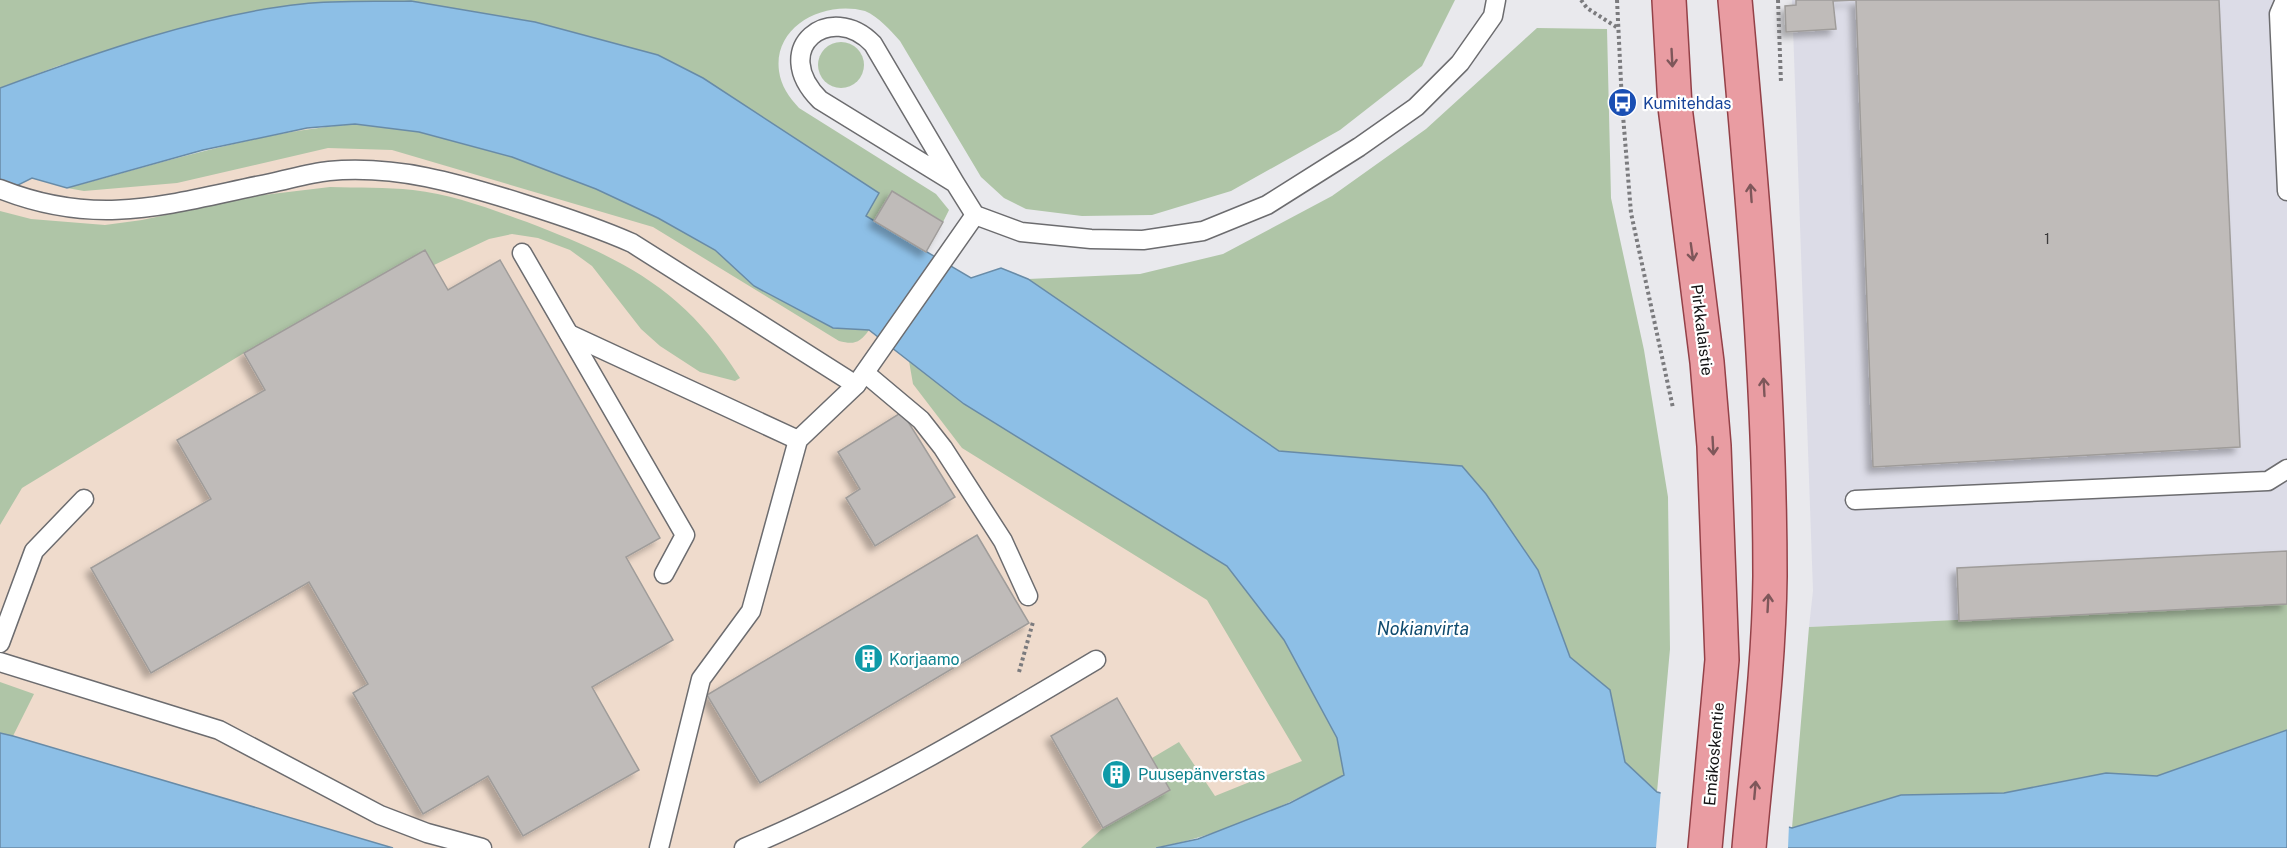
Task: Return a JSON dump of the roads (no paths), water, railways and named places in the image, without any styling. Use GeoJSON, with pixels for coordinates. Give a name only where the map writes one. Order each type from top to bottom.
{"type":"FeatureCollection","features":[{"type":"Feature","properties":{"kind":"main road","name":"Pirkkalaistie"},"geometry":{"type":"LineString","coordinates":[[1669,0],[1676,118],[1707,362],[1714,446],[1722,660]]}},
{"type":"Feature","properties":{"kind":"main road"},"geometry":{"type":"LineString","coordinates":[[1735,0],[1761,328],[1770,578],[1766,662],[1749,848]]}},
{"type":"Feature","properties":{"kind":"main road","name":"Emäkoskentie"},"geometry":{"type":"LineString","coordinates":[[1705,848],[1722,660]]}},
{"type":"Feature","properties":{"kind":"lane"},"geometry":{"type":"LineString","coordinates":[[955,183],[820,100],[806,86],[800,70],[801,51],[809,36],[823,27],[841,25],[861,31],[873,44],[975,215],[1021,232],[1091,239],[1143,240],[1203,231],[1266,205],[1359,147],[1416,107],[1460,63],[1493,16],[1496,0]]}},
{"type":"Feature","properties":{"kind":"lane"},"geometry":{"type":"LineString","coordinates":[[2285,0],[2279,14],[2287,191]]}},
{"type":"Feature","properties":{"kind":"lane"},"geometry":{"type":"LineString","coordinates":[[0,189],[25,199],[60,208],[99,212],[134,210],[329,171],[404,172],[447,180],[596,227],[632,243],[860,379],[921,420],[943,448],[1003,541],[1028,596]]}},
{"type":"Feature","properties":{"kind":"lane"},"geometry":{"type":"LineString","coordinates":[[659,848],[701,679],[751,611],[798,440],[860,379],[975,215]]}},
{"type":"Feature","properties":{"kind":"lane"},"geometry":{"type":"LineString","coordinates":[[522,253],[685,535],[664,574]]}},
{"type":"Feature","properties":{"kind":"lane"},"geometry":{"type":"LineString","coordinates":[[569,334],[798,440]]}},
{"type":"Feature","properties":{"kind":"lane"},"geometry":{"type":"LineString","coordinates":[[1855,500],[2268,482],[2287,469]]}},
{"type":"Feature","properties":{"kind":"lane"},"geometry":{"type":"LineString","coordinates":[[0,643],[34,551],[84,499]]}},
{"type":"Feature","properties":{"kind":"lane"},"geometry":{"type":"LineString","coordinates":[[744,848],[816,817],[1022,705],[1096,660]]}},
{"type":"Feature","properties":{"kind":"lane"},"geometry":{"type":"LineString","coordinates":[[0,662],[219,730],[380,815],[427,833],[482,848]]}},
{"type":"Feature","properties":{"kind":"water","name":"Nokianvirta"},"geometry":{"type":"Polygon","coordinates":[[[411,1],[535,22],[658,55],[703,78],[879,193],[866,216],[971,278],[1001,268],[1028,279],[1279,451],[1462,466],[1486,494],[1538,570],[1570,657],[1610,690],[1625,762],[1657,792],[1792,828],[1901,795],[2004,793],[2106,773],[2157,776],[2287,730],[2287,848],[1156,848],[1198,839],[1290,803],[1344,775],[1337,738],[1284,640],[1227,566],[964,404],[869,330],[833,328],[754,286],[715,250],[658,218],[596,189],[512,157],[419,132],[355,124],[307,128],[203,150],[67,188],[32,178],[0,194],[0,88],[110,49],[227,17],[302,4],[411,1]]]}},
{"type":"Feature","properties":{"kind":"water"},"geometry":{"type":"Polygon","coordinates":[[[0,733],[13,736],[393,848],[0,848],[0,733]]]}},
{"type":"Feature","properties":{"kind":"place","name":"Kumitehdas"},"geometry":{"type":"Point","coordinates":[1622,103]}},
{"type":"Feature","properties":{"kind":"place","name":"Korjaamo"},"geometry":{"type":"Point","coordinates":[868,659]}},
{"type":"Feature","properties":{"kind":"place","name":"Puusepänverstas"},"geometry":{"type":"Point","coordinates":[1117,774]}}]}
